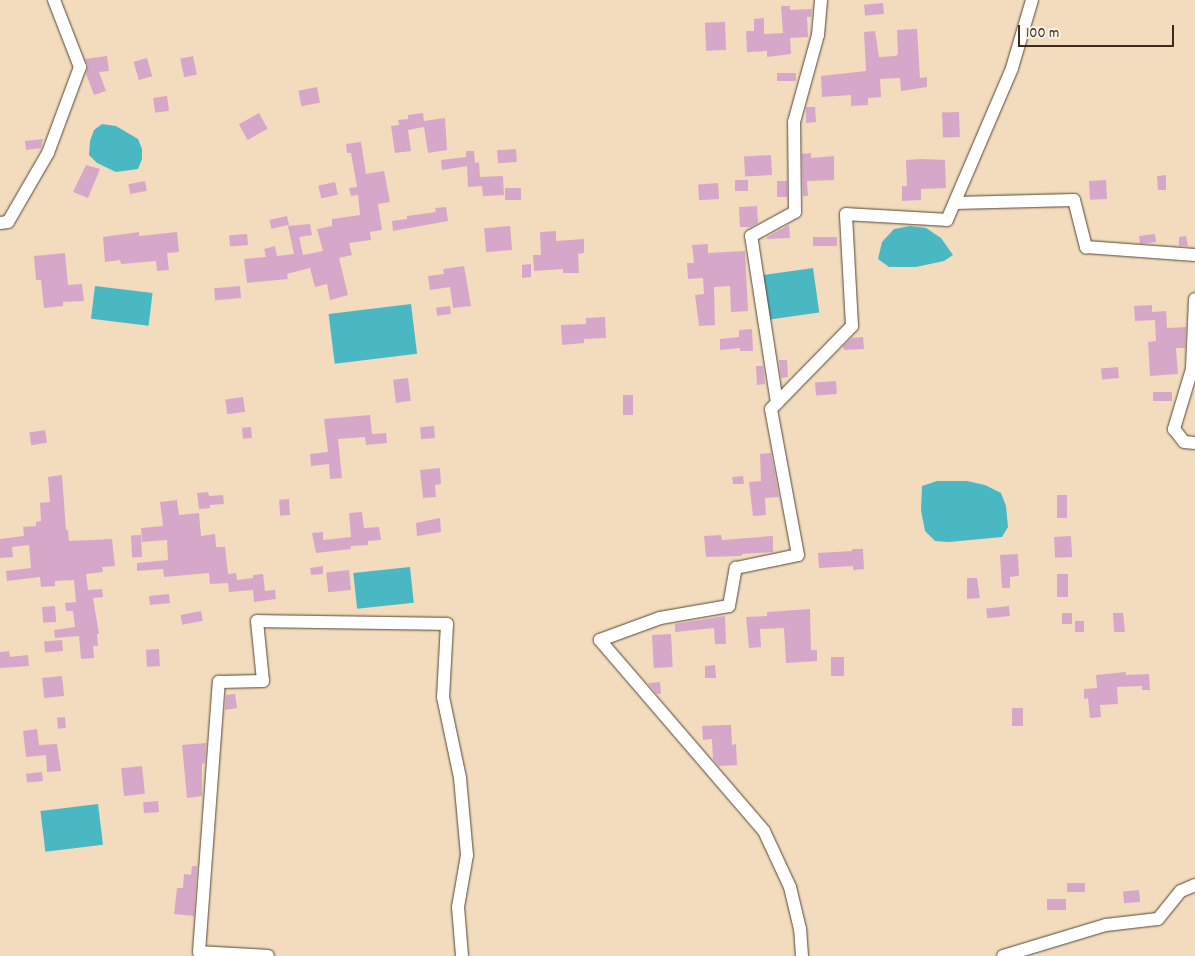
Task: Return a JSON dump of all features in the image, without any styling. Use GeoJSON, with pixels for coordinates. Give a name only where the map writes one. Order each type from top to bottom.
{"type":"FeatureCollection","features":[{"type":"Feature","properties":{"kind":"street"},"geometry":{"type":"LineString","coordinates":[[0,223],[8,222],[48,153],[80,67],[54,0]]}},
{"type":"Feature","properties":{"kind":"street"},"geometry":{"type":"LineString","coordinates":[[776,403],[751,236],[795,212],[794,122],[818,35],[821,0]]}},
{"type":"Feature","properties":{"kind":"street"},"geometry":{"type":"LineString","coordinates":[[802,956],[800,929],[790,887],[764,831],[600,640],[660,618],[729,606],[736,568],[798,555],[771,408],[852,326],[846,214],[947,220],[1012,68],[1032,0]]}},
{"type":"Feature","properties":{"kind":"street"},"geometry":{"type":"LineString","coordinates":[[955,203],[1074,200],[1086,247],[1195,255]]}},
{"type":"Feature","properties":{"kind":"street"},"geometry":{"type":"LineString","coordinates":[[1195,299],[1192,369],[1174,429],[1184,442],[1195,443]]}},
{"type":"Feature","properties":{"kind":"street"},"geometry":{"type":"LineString","coordinates":[[268,956],[199,952],[219,682],[263,680],[257,621],[447,624],[443,697],[460,778],[467,856],[458,907],[462,956]]}},
{"type":"Feature","properties":{"kind":"street"},"geometry":{"type":"LineString","coordinates":[[1003,956],[1106,925],[1158,919],[1181,892],[1195,885]]}},
{"type":"Feature","properties":{"kind":"water"},"geometry":{"type":"Polygon","coordinates":[[[102,124],[116,126],[138,139],[142,149],[142,159],[138,169],[116,172],[97,163],[89,155],[90,141],[94,130],[102,124]]]}},
{"type":"Feature","properties":{"kind":"water"},"geometry":{"type":"Polygon","coordinates":[[[910,226],[926,228],[941,238],[953,255],[944,261],[916,267],[889,267],[878,259],[882,242],[894,229],[910,226]]]}},
{"type":"Feature","properties":{"kind":"water"},"geometry":{"type":"Polygon","coordinates":[[[813,268],[819,313],[770,320],[763,275],[813,268]]]}},
{"type":"Feature","properties":{"kind":"water"},"geometry":{"type":"Polygon","coordinates":[[[95,286],[153,293],[149,326],[91,319],[95,286]]]}},
{"type":"Feature","properties":{"kind":"water"},"geometry":{"type":"Polygon","coordinates":[[[411,304],[417,354],[335,364],[329,314],[411,304]]]}},
{"type":"Feature","properties":{"kind":"water"},"geometry":{"type":"Polygon","coordinates":[[[937,481],[967,481],[985,485],[1001,493],[1006,506],[1008,527],[1002,537],[949,542],[935,541],[925,531],[921,510],[922,486],[937,481]]]}},
{"type":"Feature","properties":{"kind":"water"},"geometry":{"type":"Polygon","coordinates":[[[410,567],[414,603],[357,609],[353,573],[410,567]]]}},
{"type":"Feature","properties":{"kind":"water"},"geometry":{"type":"Polygon","coordinates":[[[98,804],[103,845],[45,852],[40,811],[98,804]]]}},
{"type":"Feature","properties":{"kind":"building"},"geometry":{"type":"Polygon","coordinates":[[[883,3],[884,14],[865,16],[864,5],[883,3]]]}},
{"type":"Feature","properties":{"kind":"building"},"geometry":{"type":"Polygon","coordinates":[[[781,6],[790,6],[790,10],[812,9],[811,17],[807,17],[808,37],[790,38],[791,54],[767,57],[767,51],[747,52],[746,31],[754,31],[754,19],[764,18],[764,34],[783,33],[781,6]]]}},
{"type":"Feature","properties":{"kind":"building"},"geometry":{"type":"Polygon","coordinates":[[[725,22],[726,50],[706,51],[705,23],[725,22]]]}},
{"type":"Feature","properties":{"kind":"building"},"geometry":{"type":"Polygon","coordinates":[[[917,29],[920,78],[927,77],[927,87],[901,91],[900,78],[880,79],[881,97],[868,98],[868,105],[851,106],[851,95],[822,97],[821,76],[866,71],[864,32],[875,31],[879,57],[896,56],[898,54],[897,30],[917,29]]]}},
{"type":"Feature","properties":{"kind":"building"},"geometry":{"type":"Polygon","coordinates":[[[107,56],[109,71],[99,72],[106,91],[94,95],[86,74],[88,65],[85,59],[107,56]]]}},
{"type":"Feature","properties":{"kind":"building"},"geometry":{"type":"Polygon","coordinates":[[[193,56],[197,75],[184,77],[180,59],[193,56]]]}},
{"type":"Feature","properties":{"kind":"building"},"geometry":{"type":"Polygon","coordinates":[[[147,58],[152,76],[139,80],[134,62],[147,58]]]}},
{"type":"Feature","properties":{"kind":"building"},"geometry":{"type":"Polygon","coordinates":[[[777,73],[796,73],[796,81],[777,81],[777,73]]]}},
{"type":"Feature","properties":{"kind":"building"},"geometry":{"type":"Polygon","coordinates":[[[317,87],[320,103],[301,106],[298,91],[317,87]]]}},
{"type":"Feature","properties":{"kind":"building"},"geometry":{"type":"Polygon","coordinates":[[[167,96],[169,111],[155,113],[153,98],[167,96]]]}},
{"type":"Feature","properties":{"kind":"building"},"geometry":{"type":"Polygon","coordinates":[[[806,107],[815,107],[816,122],[806,123],[806,107]]]}},
{"type":"Feature","properties":{"kind":"building"},"geometry":{"type":"Polygon","coordinates":[[[959,112],[960,137],[943,138],[942,113],[959,112]]]}},
{"type":"Feature","properties":{"kind":"building"},"geometry":{"type":"Polygon","coordinates":[[[259,113],[268,129],[248,140],[239,124],[259,113]]]}},
{"type":"Feature","properties":{"kind":"building"},"geometry":{"type":"Polygon","coordinates":[[[423,113],[424,121],[445,118],[447,150],[428,153],[424,127],[408,130],[411,151],[395,153],[391,126],[399,125],[398,120],[408,119],[408,115],[423,113]]]}},
{"type":"Feature","properties":{"kind":"building"},"geometry":{"type":"Polygon","coordinates":[[[43,139],[41,148],[26,150],[25,141],[43,139]]]}},
{"type":"Feature","properties":{"kind":"building"},"geometry":{"type":"Polygon","coordinates":[[[361,142],[366,174],[384,171],[390,202],[378,204],[382,230],[370,232],[371,240],[349,243],[352,255],[339,258],[348,295],[330,300],[327,284],[315,287],[310,268],[287,274],[288,279],[247,283],[244,259],[266,257],[264,249],[275,246],[277,256],[294,254],[288,226],[310,224],[312,235],[299,237],[303,255],[323,251],[317,229],[332,226],[332,219],[360,215],[358,195],[351,196],[349,188],[357,187],[351,153],[347,153],[346,144],[361,142]]]}},
{"type":"Feature","properties":{"kind":"building"},"geometry":{"type":"Polygon","coordinates":[[[516,149],[517,162],[498,163],[497,150],[516,149]]]}},
{"type":"Feature","properties":{"kind":"building"},"geometry":{"type":"Polygon","coordinates":[[[466,151],[474,151],[475,163],[479,162],[480,177],[503,176],[504,195],[483,196],[482,186],[468,187],[467,166],[442,170],[441,160],[466,157],[466,151]]]}},
{"type":"Feature","properties":{"kind":"building"},"geometry":{"type":"Polygon","coordinates":[[[811,153],[811,158],[834,156],[834,180],[807,181],[808,196],[803,196],[802,154],[811,153]]]}},
{"type":"Feature","properties":{"kind":"building"},"geometry":{"type":"Polygon","coordinates":[[[771,155],[772,175],[745,176],[744,156],[771,155]]]}},
{"type":"Feature","properties":{"kind":"building"},"geometry":{"type":"Polygon","coordinates":[[[906,160],[945,160],[946,188],[921,189],[921,200],[902,201],[902,186],[907,186],[906,160]]]}},
{"type":"Feature","properties":{"kind":"building"},"geometry":{"type":"Polygon","coordinates":[[[86,165],[100,169],[88,198],[73,192],[86,165]]]}},
{"type":"Feature","properties":{"kind":"building"},"geometry":{"type":"Polygon","coordinates":[[[1166,175],[1166,190],[1158,190],[1157,176],[1166,175]]]}},
{"type":"Feature","properties":{"kind":"building"},"geometry":{"type":"Polygon","coordinates":[[[735,180],[748,180],[748,191],[735,191],[735,180]]]}},
{"type":"Feature","properties":{"kind":"building"},"geometry":{"type":"Polygon","coordinates":[[[1106,180],[1107,199],[1090,200],[1089,181],[1106,180]]]}},
{"type":"Feature","properties":{"kind":"building"},"geometry":{"type":"Polygon","coordinates":[[[145,181],[147,191],[130,194],[128,184],[145,181]]]}},
{"type":"Feature","properties":{"kind":"building"},"geometry":{"type":"Polygon","coordinates":[[[777,181],[787,181],[787,197],[777,197],[777,181]]]}},
{"type":"Feature","properties":{"kind":"building"},"geometry":{"type":"Polygon","coordinates":[[[335,182],[338,195],[321,198],[318,186],[335,182]]]}},
{"type":"Feature","properties":{"kind":"building"},"geometry":{"type":"Polygon","coordinates":[[[718,183],[719,199],[699,200],[698,184],[718,183]]]}},
{"type":"Feature","properties":{"kind":"building"},"geometry":{"type":"Polygon","coordinates":[[[505,188],[521,188],[521,200],[505,200],[505,188]]]}},
{"type":"Feature","properties":{"kind":"building"},"geometry":{"type":"Polygon","coordinates":[[[757,206],[758,223],[751,227],[740,227],[739,207],[757,206]]]}},
{"type":"Feature","properties":{"kind":"building"},"geometry":{"type":"Polygon","coordinates":[[[446,207],[448,221],[393,231],[392,221],[407,219],[407,216],[436,212],[435,208],[446,207]]]}},
{"type":"Feature","properties":{"kind":"building"},"geometry":{"type":"Polygon","coordinates":[[[287,216],[289,225],[271,229],[269,220],[287,216]]]}},
{"type":"Feature","properties":{"kind":"building"},"geometry":{"type":"Polygon","coordinates":[[[789,225],[790,238],[767,239],[767,237],[789,225]]]}},
{"type":"Feature","properties":{"kind":"building"},"geometry":{"type":"Polygon","coordinates":[[[510,226],[512,250],[486,252],[484,228],[510,226]]]}},
{"type":"Feature","properties":{"kind":"building"},"geometry":{"type":"Polygon","coordinates":[[[556,231],[556,241],[584,239],[584,253],[578,254],[579,273],[563,273],[563,269],[534,271],[533,255],[541,255],[540,232],[556,231]]]}},
{"type":"Feature","properties":{"kind":"building"},"geometry":{"type":"Polygon","coordinates":[[[139,232],[139,236],[177,232],[179,252],[167,253],[169,270],[157,271],[156,261],[121,264],[120,260],[105,262],[103,237],[139,232]]]}},
{"type":"Feature","properties":{"kind":"building"},"geometry":{"type":"Polygon","coordinates":[[[247,234],[248,245],[230,247],[229,236],[247,234]]]}},
{"type":"Feature","properties":{"kind":"building"},"geometry":{"type":"Polygon","coordinates":[[[1155,234],[1156,242],[1140,244],[1139,236],[1155,234]]]}},
{"type":"Feature","properties":{"kind":"building"},"geometry":{"type":"Polygon","coordinates":[[[1186,236],[1188,246],[1179,246],[1179,237],[1186,236]]]}},
{"type":"Feature","properties":{"kind":"building"},"geometry":{"type":"Polygon","coordinates":[[[813,237],[837,237],[837,246],[813,246],[813,237]]]}},
{"type":"Feature","properties":{"kind":"building"},"geometry":{"type":"Polygon","coordinates":[[[708,244],[708,253],[745,251],[748,311],[731,312],[730,286],[714,287],[715,325],[699,326],[695,295],[704,294],[703,278],[688,279],[687,263],[694,263],[692,245],[708,244]]]}},
{"type":"Feature","properties":{"kind":"building"},"geometry":{"type":"Polygon","coordinates":[[[65,253],[68,285],[82,284],[84,301],[63,302],[63,306],[44,308],[41,280],[36,280],[34,256],[65,253]]]}},
{"type":"Feature","properties":{"kind":"building"},"geometry":{"type":"Polygon","coordinates":[[[531,264],[531,277],[522,278],[522,265],[531,264]]]}},
{"type":"Feature","properties":{"kind":"building"},"geometry":{"type":"Polygon","coordinates":[[[464,266],[471,306],[453,308],[450,287],[430,290],[428,276],[444,274],[443,269],[464,266]]]}},
{"type":"Feature","properties":{"kind":"building"},"geometry":{"type":"Polygon","coordinates":[[[240,286],[241,298],[215,300],[214,288],[240,286]]]}},
{"type":"Feature","properties":{"kind":"building"},"geometry":{"type":"Polygon","coordinates":[[[1152,305],[1152,312],[1166,311],[1167,328],[1186,327],[1185,348],[1176,348],[1178,374],[1150,376],[1148,342],[1156,341],[1155,320],[1135,321],[1134,306],[1152,305]]]}},
{"type":"Feature","properties":{"kind":"building"},"geometry":{"type":"Polygon","coordinates":[[[450,306],[451,314],[437,316],[436,308],[450,306]]]}},
{"type":"Feature","properties":{"kind":"building"},"geometry":{"type":"Polygon","coordinates":[[[605,317],[606,338],[584,339],[584,343],[562,345],[561,325],[586,324],[586,318],[605,317]]]}},
{"type":"Feature","properties":{"kind":"building"},"geometry":{"type":"Polygon","coordinates":[[[752,329],[753,351],[740,351],[740,348],[720,350],[720,339],[739,337],[739,330],[752,329]]]}},
{"type":"Feature","properties":{"kind":"building"},"geometry":{"type":"Polygon","coordinates":[[[863,337],[864,349],[844,350],[843,346],[852,338],[863,337]]]}},
{"type":"Feature","properties":{"kind":"building"},"geometry":{"type":"Polygon","coordinates":[[[779,360],[787,360],[788,377],[781,378],[779,360]]]}},
{"type":"Feature","properties":{"kind":"building"},"geometry":{"type":"Polygon","coordinates":[[[756,366],[763,366],[765,384],[757,385],[756,366]]]}},
{"type":"Feature","properties":{"kind":"building"},"geometry":{"type":"Polygon","coordinates":[[[1118,367],[1119,378],[1102,379],[1101,368],[1118,367]]]}},
{"type":"Feature","properties":{"kind":"building"},"geometry":{"type":"Polygon","coordinates":[[[408,378],[411,401],[396,403],[393,380],[408,378]]]}},
{"type":"Feature","properties":{"kind":"building"},"geometry":{"type":"Polygon","coordinates":[[[836,381],[837,394],[816,395],[815,382],[836,381]]]}},
{"type":"Feature","properties":{"kind":"building"},"geometry":{"type":"Polygon","coordinates":[[[1153,392],[1172,392],[1172,401],[1153,401],[1153,392]]]}},
{"type":"Feature","properties":{"kind":"building"},"geometry":{"type":"Polygon","coordinates":[[[623,395],[633,395],[633,415],[623,415],[623,395]]]}},
{"type":"Feature","properties":{"kind":"building"},"geometry":{"type":"Polygon","coordinates":[[[243,397],[245,412],[227,414],[225,400],[243,397]]]}},
{"type":"Feature","properties":{"kind":"building"},"geometry":{"type":"Polygon","coordinates":[[[370,415],[372,434],[386,433],[387,443],[366,445],[365,437],[338,439],[342,478],[330,479],[329,464],[311,466],[310,454],[328,452],[324,419],[370,415]]]}},
{"type":"Feature","properties":{"kind":"building"},"geometry":{"type":"Polygon","coordinates":[[[434,426],[435,438],[421,439],[420,427],[434,426]]]}},
{"type":"Feature","properties":{"kind":"building"},"geometry":{"type":"Polygon","coordinates":[[[251,427],[252,438],[243,439],[242,428],[251,427]]]}},
{"type":"Feature","properties":{"kind":"building"},"geometry":{"type":"Polygon","coordinates":[[[45,430],[47,443],[31,445],[29,433],[45,430]]]}},
{"type":"Feature","properties":{"kind":"building"},"geometry":{"type":"Polygon","coordinates":[[[771,453],[779,497],[765,498],[766,515],[753,516],[749,482],[761,481],[760,454],[771,453]]]}},
{"type":"Feature","properties":{"kind":"building"},"geometry":{"type":"Polygon","coordinates":[[[440,468],[441,484],[435,485],[436,497],[423,498],[420,470],[440,468]]]}},
{"type":"Feature","properties":{"kind":"building"},"geometry":{"type":"Polygon","coordinates":[[[62,475],[66,530],[68,530],[69,541],[112,539],[115,566],[102,567],[103,572],[86,574],[88,590],[102,589],[103,597],[93,598],[99,634],[97,634],[98,646],[93,646],[94,658],[81,659],[79,636],[55,638],[54,630],[75,627],[73,611],[66,611],[65,603],[76,602],[74,580],[55,581],[55,586],[41,587],[40,577],[7,581],[6,571],[31,568],[29,545],[12,547],[13,557],[0,558],[0,539],[24,536],[23,527],[36,526],[36,522],[41,521],[40,503],[50,502],[48,477],[62,475]]]}},
{"type":"Feature","properties":{"kind":"building"},"geometry":{"type":"Polygon","coordinates":[[[743,476],[744,484],[733,484],[732,477],[743,476]]]}},
{"type":"Feature","properties":{"kind":"building"},"geometry":{"type":"Polygon","coordinates":[[[208,492],[209,496],[223,495],[224,504],[210,505],[210,508],[199,509],[197,493],[208,492]]]}},
{"type":"Feature","properties":{"kind":"building"},"geometry":{"type":"Polygon","coordinates":[[[1057,495],[1067,495],[1067,518],[1057,518],[1057,495]]]}},
{"type":"Feature","properties":{"kind":"building"},"geometry":{"type":"Polygon","coordinates":[[[289,499],[290,515],[280,516],[279,500],[289,499]]]}},
{"type":"Feature","properties":{"kind":"building"},"geometry":{"type":"Polygon","coordinates":[[[177,500],[179,515],[199,513],[201,536],[215,534],[216,547],[225,547],[228,574],[236,573],[237,580],[253,578],[253,575],[263,574],[265,591],[275,590],[276,599],[254,602],[253,590],[229,592],[228,583],[210,584],[209,573],[164,577],[163,569],[137,571],[137,563],[168,560],[167,540],[142,542],[141,528],[163,526],[160,502],[177,500]]]}},
{"type":"Feature","properties":{"kind":"building"},"geometry":{"type":"Polygon","coordinates":[[[362,512],[364,528],[379,527],[381,540],[368,541],[368,545],[351,546],[351,549],[316,553],[312,533],[323,532],[323,540],[351,537],[349,513],[362,512]]]}},
{"type":"Feature","properties":{"kind":"building"},"geometry":{"type":"Polygon","coordinates":[[[440,518],[441,532],[417,536],[416,523],[440,518]]]}},
{"type":"Feature","properties":{"kind":"building"},"geometry":{"type":"Polygon","coordinates":[[[141,535],[142,557],[132,557],[131,536],[141,535]]]}},
{"type":"Feature","properties":{"kind":"building"},"geometry":{"type":"Polygon","coordinates":[[[721,535],[722,540],[773,536],[773,552],[742,554],[742,556],[706,557],[704,536],[721,535]]]}},
{"type":"Feature","properties":{"kind":"building"},"geometry":{"type":"Polygon","coordinates":[[[1071,536],[1072,557],[1055,558],[1054,537],[1071,536]]]}},
{"type":"Feature","properties":{"kind":"building"},"geometry":{"type":"Polygon","coordinates":[[[852,549],[863,549],[864,569],[853,570],[853,566],[819,568],[818,553],[852,551],[852,549]]]}},
{"type":"Feature","properties":{"kind":"building"},"geometry":{"type":"Polygon","coordinates":[[[1018,554],[1019,576],[1010,577],[1010,588],[1002,588],[1000,555],[1018,554]]]}},
{"type":"Feature","properties":{"kind":"building"},"geometry":{"type":"Polygon","coordinates":[[[323,566],[323,574],[311,575],[310,568],[323,566]]]}},
{"type":"Feature","properties":{"kind":"building"},"geometry":{"type":"Polygon","coordinates":[[[349,570],[351,590],[328,592],[326,572],[349,570]]]}},
{"type":"Feature","properties":{"kind":"building"},"geometry":{"type":"Polygon","coordinates":[[[1057,574],[1068,574],[1068,597],[1057,597],[1057,574]]]}},
{"type":"Feature","properties":{"kind":"building"},"geometry":{"type":"Polygon","coordinates":[[[967,578],[977,578],[980,598],[967,599],[967,578]]]}},
{"type":"Feature","properties":{"kind":"building"},"geometry":{"type":"Polygon","coordinates":[[[169,594],[170,603],[150,605],[149,596],[169,594]]]}},
{"type":"Feature","properties":{"kind":"building"},"geometry":{"type":"Polygon","coordinates":[[[55,606],[56,622],[43,623],[42,607],[55,606]]]}},
{"type":"Feature","properties":{"kind":"building"},"geometry":{"type":"Polygon","coordinates":[[[1009,606],[1010,616],[987,618],[986,608],[1009,606]]]}},
{"type":"Feature","properties":{"kind":"building"},"geometry":{"type":"Polygon","coordinates":[[[810,609],[811,650],[817,650],[817,661],[786,663],[784,628],[760,629],[761,647],[749,648],[746,617],[767,616],[767,612],[810,609]]]}},
{"type":"Feature","properties":{"kind":"building"},"geometry":{"type":"Polygon","coordinates":[[[201,611],[203,621],[182,625],[180,615],[201,611]]]}},
{"type":"Feature","properties":{"kind":"building"},"geometry":{"type":"Polygon","coordinates":[[[1062,613],[1072,613],[1072,624],[1062,624],[1062,613]]]}},
{"type":"Feature","properties":{"kind":"building"},"geometry":{"type":"Polygon","coordinates":[[[1113,613],[1123,613],[1125,632],[1114,632],[1113,613]]]}},
{"type":"Feature","properties":{"kind":"building"},"geometry":{"type":"Polygon","coordinates":[[[725,616],[726,644],[715,644],[714,628],[675,632],[675,624],[725,616]]]}},
{"type":"Feature","properties":{"kind":"building"},"geometry":{"type":"Polygon","coordinates":[[[1075,621],[1084,621],[1084,632],[1075,632],[1075,621]]]}},
{"type":"Feature","properties":{"kind":"building"},"geometry":{"type":"Polygon","coordinates":[[[671,634],[673,667],[654,668],[652,635],[671,634]]]}},
{"type":"Feature","properties":{"kind":"building"},"geometry":{"type":"Polygon","coordinates":[[[62,640],[63,651],[45,653],[44,642],[62,640]]]}},
{"type":"Feature","properties":{"kind":"building"},"geometry":{"type":"Polygon","coordinates":[[[159,649],[160,666],[147,667],[146,650],[159,649]]]}},
{"type":"Feature","properties":{"kind":"building"},"geometry":{"type":"Polygon","coordinates":[[[9,651],[10,657],[28,655],[29,666],[0,668],[0,652],[9,651]]]}},
{"type":"Feature","properties":{"kind":"building"},"geometry":{"type":"Polygon","coordinates":[[[831,657],[844,657],[844,676],[831,676],[831,657]]]}},
{"type":"Feature","properties":{"kind":"building"},"geometry":{"type":"Polygon","coordinates":[[[715,665],[716,678],[705,678],[705,666],[715,665]]]}},
{"type":"Feature","properties":{"kind":"building"},"geometry":{"type":"Polygon","coordinates":[[[1126,672],[1126,675],[1149,674],[1150,690],[1142,690],[1142,686],[1117,687],[1118,704],[1100,705],[1101,717],[1090,718],[1088,698],[1084,699],[1084,689],[1097,688],[1096,675],[1126,672]]]}},
{"type":"Feature","properties":{"kind":"building"},"geometry":{"type":"Polygon","coordinates":[[[62,676],[64,696],[44,698],[42,678],[62,676]]]}},
{"type":"Feature","properties":{"kind":"building"},"geometry":{"type":"Polygon","coordinates":[[[660,682],[661,694],[657,694],[648,683],[660,682]]]}},
{"type":"Feature","properties":{"kind":"building"},"geometry":{"type":"Polygon","coordinates":[[[235,694],[237,708],[225,710],[226,695],[235,694]]]}},
{"type":"Feature","properties":{"kind":"building"},"geometry":{"type":"Polygon","coordinates":[[[1012,708],[1023,708],[1023,726],[1012,726],[1012,708]]]}},
{"type":"Feature","properties":{"kind":"building"},"geometry":{"type":"Polygon","coordinates":[[[65,717],[66,728],[58,729],[57,718],[65,717]]]}},
{"type":"Feature","properties":{"kind":"building"},"geometry":{"type":"Polygon","coordinates":[[[731,725],[732,745],[736,744],[737,765],[719,766],[713,759],[712,739],[703,740],[702,726],[731,725]]]}},
{"type":"Feature","properties":{"kind":"building"},"geometry":{"type":"Polygon","coordinates":[[[37,729],[39,745],[57,744],[61,771],[47,772],[46,755],[26,757],[23,731],[37,729]]]}},
{"type":"Feature","properties":{"kind":"building"},"geometry":{"type":"Polygon","coordinates":[[[206,743],[205,763],[202,764],[202,796],[187,798],[182,745],[206,743]]]}},
{"type":"Feature","properties":{"kind":"building"},"geometry":{"type":"Polygon","coordinates":[[[142,766],[145,794],[124,796],[121,768],[142,766]]]}},
{"type":"Feature","properties":{"kind":"building"},"geometry":{"type":"Polygon","coordinates":[[[42,772],[43,781],[27,783],[26,774],[42,772]]]}},
{"type":"Feature","properties":{"kind":"building"},"geometry":{"type":"Polygon","coordinates":[[[158,801],[159,812],[144,813],[143,802],[158,801]]]}},
{"type":"Feature","properties":{"kind":"building"},"geometry":{"type":"Polygon","coordinates":[[[192,866],[197,866],[194,916],[174,914],[177,888],[183,888],[184,874],[191,875],[192,866]]]}},
{"type":"Feature","properties":{"kind":"building"},"geometry":{"type":"Polygon","coordinates":[[[1067,883],[1085,883],[1085,892],[1067,892],[1067,883]]]}},
{"type":"Feature","properties":{"kind":"building"},"geometry":{"type":"Polygon","coordinates":[[[1139,890],[1140,902],[1124,903],[1123,891],[1139,890]]]}},
{"type":"Feature","properties":{"kind":"building"},"geometry":{"type":"Polygon","coordinates":[[[1047,899],[1066,899],[1066,910],[1047,910],[1047,899]]]}}]}
